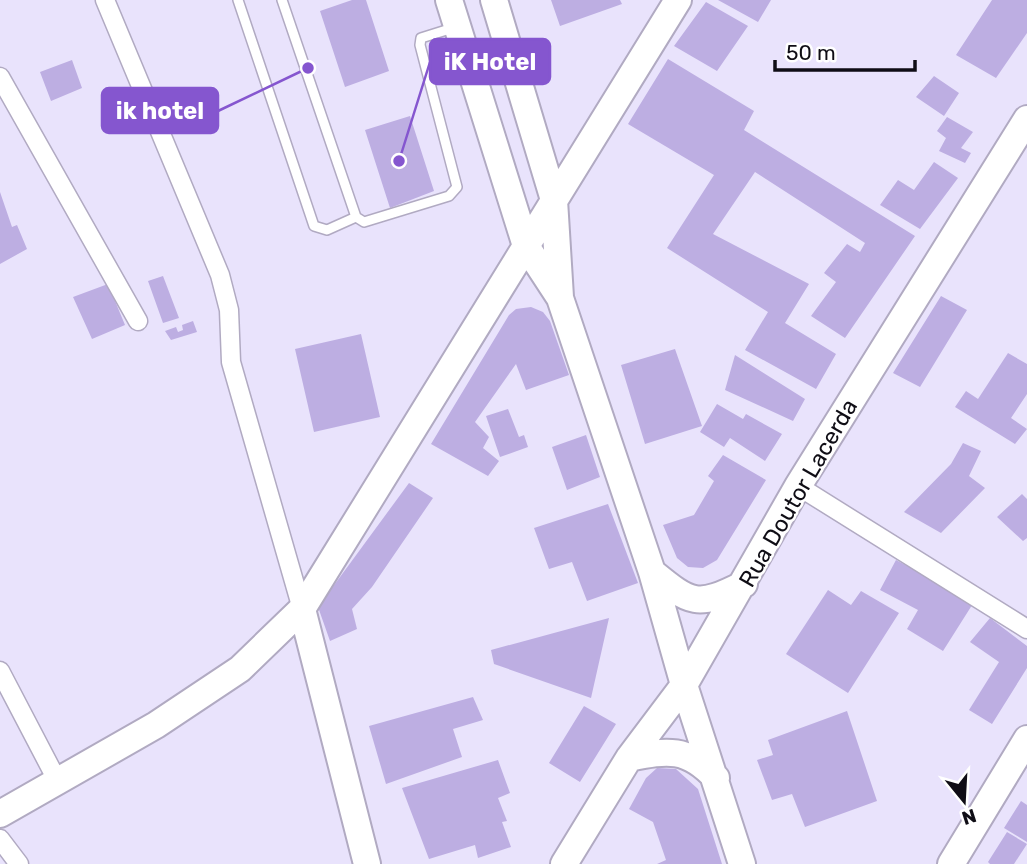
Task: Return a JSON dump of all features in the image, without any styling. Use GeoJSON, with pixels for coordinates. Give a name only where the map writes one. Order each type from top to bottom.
{"type":"FeatureCollection","features":[{"type":"Feature","properties":{"kind":"main road"},"geometry":{"type":"LineString","coordinates":[[449,0],[527,246],[560,298],[652,572],[684,685],[743,864]]}},
{"type":"Feature","properties":{"kind":"main road"},"geometry":{"type":"LineString","coordinates":[[494,0],[554,200],[560,298]]}},
{"type":"Feature","properties":{"kind":"main road"},"geometry":{"type":"LineString","coordinates":[[0,814],[156,725],[240,668],[302,610],[678,0]]}},
{"type":"Feature","properties":{"kind":"main road","name":"Rua Doutor Lacerda"},"geometry":{"type":"LineString","coordinates":[[564,864],[629,758],[684,685],[799,486],[1027,119]]}},
{"type":"Feature","properties":{"kind":"main road"},"geometry":{"type":"LineString","coordinates":[[652,572],[683,597],[696,600],[716,597],[744,584]]}},
{"type":"Feature","properties":{"kind":"main road"},"geometry":{"type":"LineString","coordinates":[[302,610],[368,864]]}},
{"type":"Feature","properties":{"kind":"main road"},"geometry":{"type":"LineString","coordinates":[[951,864],[1027,739]]}},
{"type":"Feature","properties":{"kind":"main road"},"geometry":{"type":"LineString","coordinates":[[629,758],[676,752],[702,763],[717,779]]}},
{"type":"Feature","properties":{"kind":"street"},"geometry":{"type":"LineString","coordinates":[[104,0],[220,275],[229,310],[231,362],[302,610]]}},
{"type":"Feature","properties":{"kind":"street"},"geometry":{"type":"LineString","coordinates":[[0,77],[138,321]]}},
{"type":"Feature","properties":{"kind":"street"},"geometry":{"type":"LineString","coordinates":[[799,486],[1027,629]]}},
{"type":"Feature","properties":{"kind":"street"},"geometry":{"type":"LineString","coordinates":[[1,675],[58,782]]}},
{"type":"Feature","properties":{"kind":"street"},"geometry":{"type":"LineString","coordinates":[[0,839],[19,864]]}},
{"type":"Feature","properties":{"kind":"lane"},"geometry":{"type":"LineString","coordinates":[[238,0],[314,226],[327,230],[356,217]]}},
{"type":"Feature","properties":{"kind":"lane"},"geometry":{"type":"LineString","coordinates":[[282,0],[356,217],[364,222],[449,196],[457,187],[420,45],[421,38],[457,26]]}},
{"type":"Feature","properties":{"kind":"building"},"geometry":{"type":"Polygon","coordinates":[[[352,0],[366,0],[389,71],[345,87],[320,11],[352,0]]]}},
{"type":"Feature","properties":{"kind":"building"},"geometry":{"type":"Polygon","coordinates":[[[551,0],[620,0],[622,4],[560,26],[551,0]]]}},
{"type":"Feature","properties":{"kind":"building"},"geometry":{"type":"Polygon","coordinates":[[[718,0],[771,0],[758,22],[718,0]]]}},
{"type":"Feature","properties":{"kind":"building"},"geometry":{"type":"Polygon","coordinates":[[[992,0],[1027,0],[1027,33],[996,78],[956,55],[992,0]]]}},
{"type":"Feature","properties":{"kind":"building"},"geometry":{"type":"Polygon","coordinates":[[[706,2],[748,26],[717,71],[674,46],[706,2]]]}},
{"type":"Feature","properties":{"kind":"building"},"geometry":{"type":"Polygon","coordinates":[[[668,59],[754,111],[744,130],[915,236],[845,338],[811,316],[836,282],[824,273],[847,244],[860,252],[865,243],[755,172],[713,234],[809,284],[785,323],[836,354],[816,389],[745,350],[768,312],[667,248],[714,175],[628,124],[668,59]]]}},
{"type":"Feature","properties":{"kind":"building"},"geometry":{"type":"Polygon","coordinates":[[[72,60],[82,88],[51,101],[40,72],[72,60]]]}},
{"type":"Feature","properties":{"kind":"building"},"geometry":{"type":"Polygon","coordinates":[[[934,76],[959,93],[944,116],[916,97],[934,76]]]}},
{"type":"Feature","properties":{"kind":"building"},"geometry":{"type":"Polygon","coordinates":[[[410,116],[434,191],[390,208],[365,130],[410,116]]]}},
{"type":"Feature","properties":{"kind":"building"},"geometry":{"type":"Polygon","coordinates":[[[947,117],[973,132],[961,148],[971,153],[965,163],[939,151],[946,138],[937,131],[947,117]]]}},
{"type":"Feature","properties":{"kind":"building"},"geometry":{"type":"Polygon","coordinates":[[[934,162],[958,178],[920,229],[880,205],[898,180],[914,190],[934,162]]]}},
{"type":"Feature","properties":{"kind":"building"},"geometry":{"type":"Polygon","coordinates":[[[0,192],[12,227],[17,225],[27,249],[0,264],[0,192]]]}},
{"type":"Feature","properties":{"kind":"building"},"geometry":{"type":"Polygon","coordinates":[[[163,276],[179,318],[163,323],[148,281],[163,276]]]}},
{"type":"Feature","properties":{"kind":"building"},"geometry":{"type":"Polygon","coordinates":[[[108,284],[125,325],[92,339],[73,297],[108,284]]]}},
{"type":"Feature","properties":{"kind":"building"},"geometry":{"type":"Polygon","coordinates":[[[941,296],[967,310],[920,387],[893,373],[941,296]]]}},
{"type":"Feature","properties":{"kind":"building"},"geometry":{"type":"Polygon","coordinates":[[[531,307],[543,312],[550,321],[569,375],[526,390],[516,364],[475,422],[489,437],[483,448],[499,461],[488,476],[431,444],[509,315],[516,309],[531,307]]]}},
{"type":"Feature","properties":{"kind":"building"},"geometry":{"type":"Polygon","coordinates":[[[193,321],[197,332],[171,340],[165,331],[176,327],[178,332],[183,330],[182,325],[193,321]]]}},
{"type":"Feature","properties":{"kind":"building"},"geometry":{"type":"Polygon","coordinates":[[[361,334],[380,417],[314,432],[295,349],[361,334]]]}},
{"type":"Feature","properties":{"kind":"building"},"geometry":{"type":"Polygon","coordinates":[[[675,349],[702,426],[645,444],[621,365],[675,349]]]}},
{"type":"Feature","properties":{"kind":"building"},"geometry":{"type":"Polygon","coordinates":[[[1008,353],[1027,364],[1027,394],[1011,418],[1027,429],[1015,444],[955,407],[966,391],[978,399],[1008,353]]]}},
{"type":"Feature","properties":{"kind":"building"},"geometry":{"type":"Polygon","coordinates":[[[735,355],[805,399],[793,421],[725,390],[735,355]]]}},
{"type":"Feature","properties":{"kind":"building"},"geometry":{"type":"Polygon","coordinates":[[[717,404],[743,419],[746,414],[782,434],[765,461],[730,438],[724,447],[700,432],[717,404]]]}},
{"type":"Feature","properties":{"kind":"building"},"geometry":{"type":"Polygon","coordinates":[[[508,409],[519,437],[524,435],[528,447],[500,457],[486,416],[508,409]]]}},
{"type":"Feature","properties":{"kind":"building"},"geometry":{"type":"Polygon","coordinates":[[[586,435],[600,477],[567,490],[552,447],[586,435]]]}},
{"type":"Feature","properties":{"kind":"building"},"geometry":{"type":"Polygon","coordinates":[[[963,443],[981,451],[969,476],[985,488],[941,533],[904,512],[951,464],[963,443]]]}},
{"type":"Feature","properties":{"kind":"building"},"geometry":{"type":"Polygon","coordinates":[[[723,455],[766,480],[717,560],[703,568],[688,567],[677,558],[663,525],[694,515],[714,481],[708,476],[723,455]]]}},
{"type":"Feature","properties":{"kind":"building"},"geometry":{"type":"Polygon","coordinates":[[[409,483],[433,498],[372,587],[352,609],[357,629],[330,641],[318,607],[409,483]]]}},
{"type":"Feature","properties":{"kind":"building"},"geometry":{"type":"Polygon","coordinates":[[[1022,494],[1027,499],[1027,538],[1023,541],[997,517],[1022,494]]]}},
{"type":"Feature","properties":{"kind":"building"},"geometry":{"type":"Polygon","coordinates":[[[608,504],[638,583],[587,601],[572,562],[549,569],[534,528],[608,504]]]}},
{"type":"Feature","properties":{"kind":"building"},"geometry":{"type":"Polygon","coordinates":[[[896,560],[974,602],[943,651],[907,629],[918,610],[880,590],[896,560]]]}},
{"type":"Feature","properties":{"kind":"building"},"geometry":{"type":"Polygon","coordinates":[[[828,590],[851,605],[861,591],[899,613],[848,693],[786,654],[828,590]]]}},
{"type":"Feature","properties":{"kind":"building"},"geometry":{"type":"Polygon","coordinates":[[[609,618],[591,698],[494,664],[491,650],[609,618]]]}},
{"type":"Feature","properties":{"kind":"building"},"geometry":{"type":"Polygon","coordinates":[[[990,618],[1027,646],[1027,668],[992,724],[969,710],[999,662],[970,642],[990,618]]]}},
{"type":"Feature","properties":{"kind":"building"},"geometry":{"type":"Polygon","coordinates":[[[473,697],[483,720],[453,729],[462,757],[386,784],[369,726],[473,697]]]}},
{"type":"Feature","properties":{"kind":"building"},"geometry":{"type":"Polygon","coordinates":[[[584,706],[616,724],[580,782],[549,763],[584,706]]]}},
{"type":"Feature","properties":{"kind":"building"},"geometry":{"type":"Polygon","coordinates":[[[847,711],[877,801],[805,827],[792,794],[772,800],[757,760],[773,755],[768,740],[847,711]]]}},
{"type":"Feature","properties":{"kind":"building"},"geometry":{"type":"Polygon","coordinates":[[[498,760],[510,793],[498,798],[507,821],[502,822],[511,847],[478,858],[475,845],[429,859],[402,788],[498,760]]]}},
{"type":"Feature","properties":{"kind":"building"},"geometry":{"type":"Polygon","coordinates":[[[657,768],[676,769],[698,789],[722,864],[657,864],[666,860],[653,822],[629,809],[646,778],[657,768]]]}},
{"type":"Feature","properties":{"kind":"building"},"geometry":{"type":"Polygon","coordinates":[[[1021,801],[1027,805],[1027,842],[1004,828],[1021,801]]]}},
{"type":"Feature","properties":{"kind":"building"},"geometry":{"type":"Polygon","coordinates":[[[1007,832],[1027,844],[1014,864],[990,864],[988,862],[1007,832]]]}},
{"type":"Feature","properties":{"kind":"place","name":"ik hotel"},"geometry":{"type":"Point","coordinates":[308,68]}},
{"type":"Feature","properties":{"kind":"place","name":"iK Hotel"},"geometry":{"type":"Point","coordinates":[399,161]}}]}
